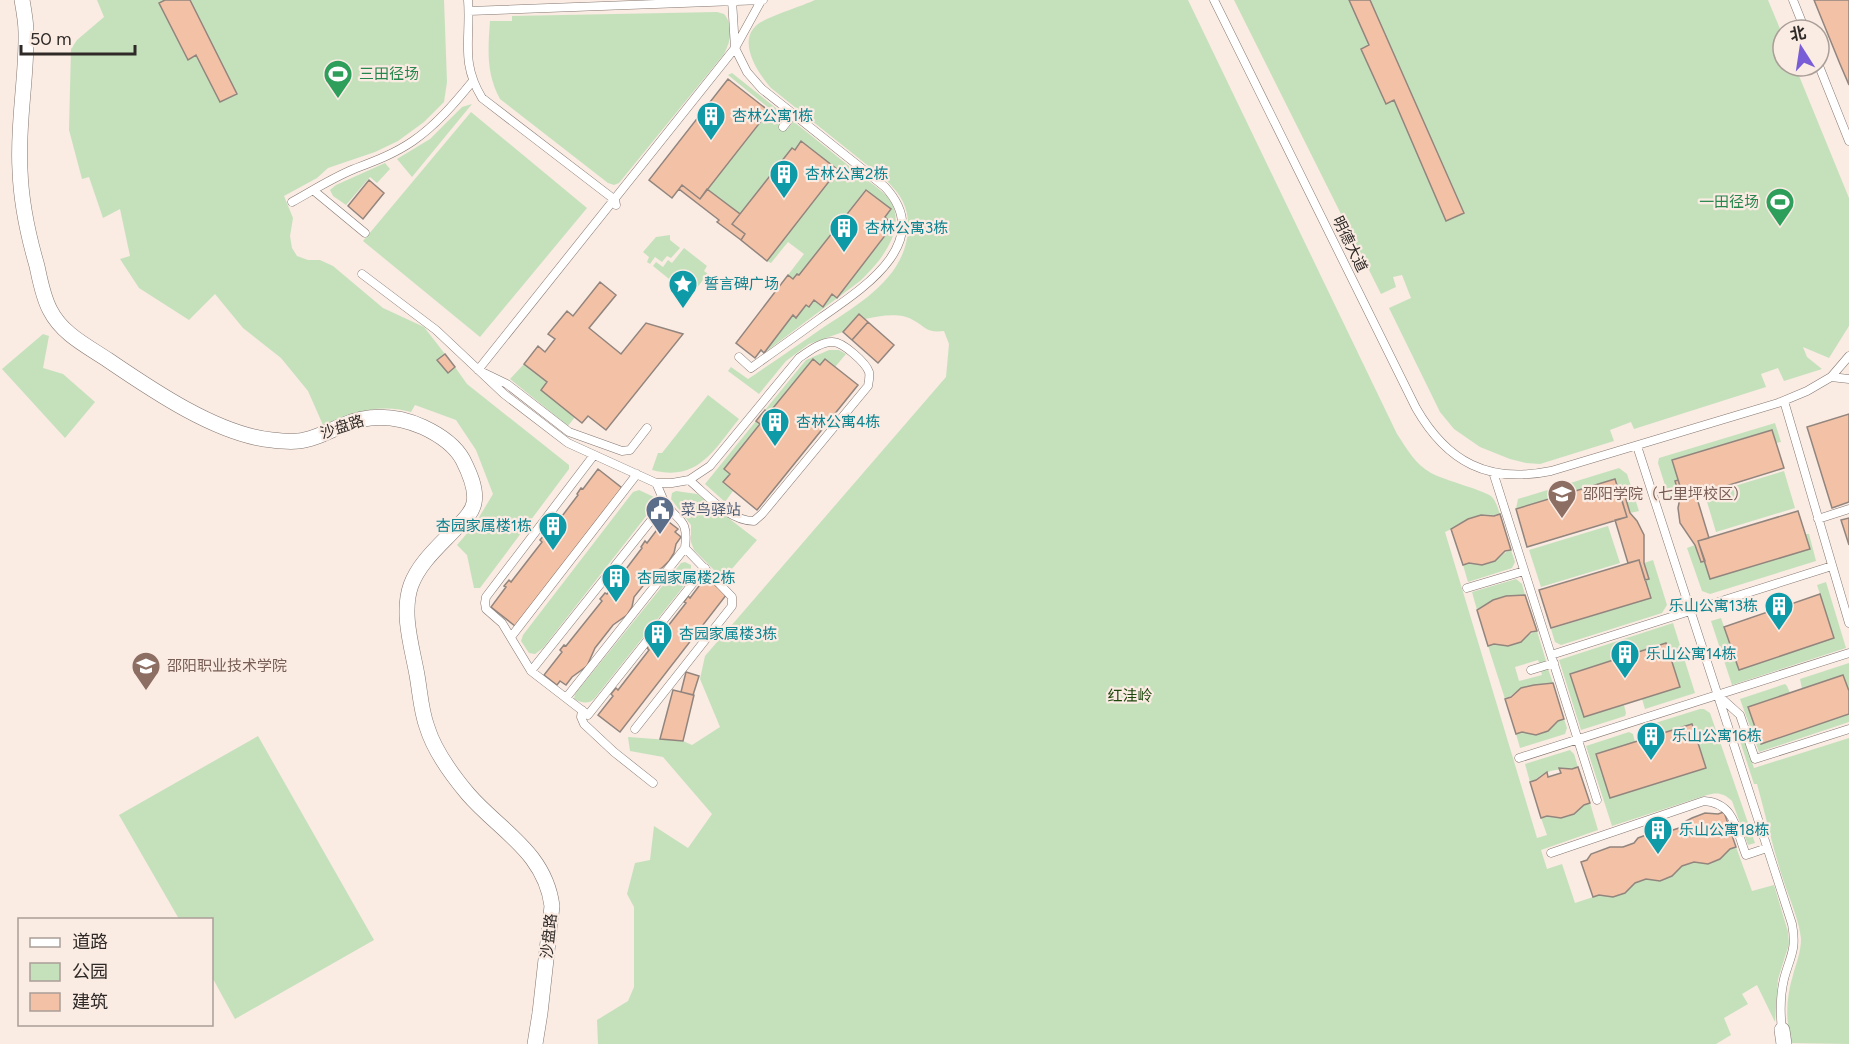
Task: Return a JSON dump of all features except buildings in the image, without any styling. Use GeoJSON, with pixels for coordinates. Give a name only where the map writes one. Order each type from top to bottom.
{"type":"FeatureCollection","features":[{"type":"Feature","properties":{"kind":"street","name":"沙盘路"},"geometry":{"type":"LineString","coordinates":[[22,0],[26,29],[20,170],[30,243],[42,288],[49,310],[63,329],[164,397],[236,432],[268,440],[297,442],[373,417],[392,418],[432,431],[460,456],[469,472],[475,502],[470,513],[435,549],[416,573],[408,596],[407,617],[422,706],[434,744],[468,794],[535,859],[550,893],[551,916],[535,1044]]}},
{"type":"Feature","properties":{"kind":"lane"},"geometry":{"type":"LineString","coordinates":[[468,0],[467,61],[472,82],[482,98],[616,203]]}},
{"type":"Feature","properties":{"kind":"lane","name":"明德大道"},"geometry":{"type":"LineString","coordinates":[[1214,0],[1416,408],[1430,430],[1447,449],[1470,464],[1493,472],[1515,475],[1534,474],[1637,446],[1784,401],[1808,391],[1831,377],[1849,356]]}},
{"type":"Feature","properties":{"kind":"lane"},"geometry":{"type":"LineString","coordinates":[[1792,0],[1799,18]]}},
{"type":"Feature","properties":{"kind":"lane"},"geometry":{"type":"LineString","coordinates":[[732,1],[735,48],[747,72],[793,114],[885,187],[894,196],[900,212],[900,234],[896,248],[889,262],[865,286],[751,368],[739,357]]}},
{"type":"Feature","properties":{"kind":"lane"},"geometry":{"type":"LineString","coordinates":[[469,11],[762,1],[735,48],[616,203],[478,370]]}},
{"type":"Feature","properties":{"kind":"lane"},"geometry":{"type":"LineString","coordinates":[[1824,78],[1849,141]]}},
{"type":"Feature","properties":{"kind":"lane"},"geometry":{"type":"LineString","coordinates":[[292,202],[353,170],[395,153],[411,143],[448,111],[472,82]]}},
{"type":"Feature","properties":{"kind":"lane"},"geometry":{"type":"LineString","coordinates":[[783,127],[793,114]]}},
{"type":"Feature","properties":{"kind":"lane"},"geometry":{"type":"LineString","coordinates":[[313,190],[365,233]]}},
{"type":"Feature","properties":{"kind":"lane"},"geometry":{"type":"LineString","coordinates":[[362,274],[436,330],[504,394],[568,443],[656,483],[689,480],[715,461],[800,358],[812,349],[834,341],[864,363],[868,371],[868,386],[754,521],[744,521],[734,517],[689,480]]}},
{"type":"Feature","properties":{"kind":"lane"},"geometry":{"type":"LineString","coordinates":[[478,370],[507,384],[569,432],[622,451],[630,450],[647,428]]}},
{"type":"Feature","properties":{"kind":"lane"},"geometry":{"type":"LineString","coordinates":[[1831,377],[1849,379]]}},
{"type":"Feature","properties":{"kind":"lane"},"geometry":{"type":"LineString","coordinates":[[1784,401],[1849,623]]}},
{"type":"Feature","properties":{"kind":"lane"},"geometry":{"type":"LineString","coordinates":[[1637,446],[1792,924],[1795,940],[1792,958],[1785,976],[1780,1016],[1783,1037]]}},
{"type":"Feature","properties":{"kind":"lane"},"geometry":{"type":"LineString","coordinates":[[594,455],[486,597],[484,603],[486,609],[502,623],[531,671],[588,715],[705,568]]}},
{"type":"Feature","properties":{"kind":"lane"},"geometry":{"type":"LineString","coordinates":[[1493,472],[1597,800]]}},
{"type":"Feature","properties":{"kind":"lane"},"geometry":{"type":"LineString","coordinates":[[511,637],[637,474]]}},
{"type":"Feature","properties":{"kind":"lane"},"geometry":{"type":"LineString","coordinates":[[566,698],[685,548],[687,533],[684,524],[665,503],[656,483]]}},
{"type":"Feature","properties":{"kind":"lane"},"geometry":{"type":"LineString","coordinates":[[531,671],[665,503]]}},
{"type":"Feature","properties":{"kind":"lane"},"geometry":{"type":"LineString","coordinates":[[1818,519],[1849,509]]}},
{"type":"Feature","properties":{"kind":"lane"},"geometry":{"type":"LineString","coordinates":[[635,729],[732,606],[732,597],[685,548]]}},
{"type":"Feature","properties":{"kind":"lane"},"geometry":{"type":"LineString","coordinates":[[1531,670],[1552,659],[1690,610],[1832,566]]}},
{"type":"Feature","properties":{"kind":"lane"},"geometry":{"type":"LineString","coordinates":[[1467,588],[1524,571]]}},
{"type":"Feature","properties":{"kind":"lane"},"geometry":{"type":"LineString","coordinates":[[1519,758],[1849,652]]}},
{"type":"Feature","properties":{"kind":"lane"},"geometry":{"type":"LineString","coordinates":[[1718,695],[1740,715],[1755,759],[1849,729]]}},
{"type":"Feature","properties":{"kind":"lane"},"geometry":{"type":"LineString","coordinates":[[582,710],[581,717],[584,724],[653,783]]}},
{"type":"Feature","properties":{"kind":"lane"},"geometry":{"type":"LineString","coordinates":[[1551,853],[1704,801],[1715,802],[1725,807],[1746,855],[1767,848]]}},
{"type":"Feature","properties":{"kind":"green space"},"geometry":{"type":"Polygon","coordinates":[[[97,0],[165,0],[159,3],[187,59],[196,55],[237,94],[190,0],[444,0],[447,82],[444,102],[424,122],[398,141],[375,152],[328,168],[317,178],[284,196],[293,218],[290,236],[292,248],[297,256],[308,260],[320,260],[333,266],[383,308],[424,327],[445,354],[438,360],[448,373],[455,367],[467,384],[569,465],[569,469],[480,588],[474,588],[467,555],[457,545],[475,524],[493,494],[476,450],[456,420],[415,405],[411,412],[399,409],[377,409],[356,413],[323,425],[308,391],[281,358],[243,328],[215,294],[189,320],[139,288],[120,259],[130,256],[120,209],[103,218],[89,177],[82,179],[69,130],[71,49],[77,40],[104,17],[97,0]]]}},
{"type":"Feature","properties":{"kind":"green space","name":"红洼岭"},"geometry":{"type":"Polygon","coordinates":[[[815,0],[1188,0],[1397,434],[1412,456],[1425,469],[1437,476],[1488,495],[1497,505],[1500,514],[1475,516],[1445,532],[1537,838],[1547,835],[1541,818],[1572,815],[1590,803],[1598,830],[1541,850],[1547,869],[1562,864],[1575,903],[1599,895],[1613,897],[1625,893],[1635,883],[1646,879],[1660,881],[1672,876],[1682,866],[1694,862],[1708,864],[1720,859],[1730,849],[1736,847],[1752,891],[1774,885],[1788,932],[1789,944],[1778,979],[1775,1022],[1757,985],[1742,994],[1748,1004],[1724,1018],[1731,1035],[1716,1044],[598,1044],[597,1020],[628,1001],[634,987],[634,907],[627,894],[635,863],[650,860],[654,826],[688,848],[712,814],[663,757],[630,751],[628,737],[683,741],[692,745],[720,727],[700,679],[705,656],[946,377],[949,344],[944,331],[930,330],[913,320],[896,315],[865,319],[859,314],[843,332],[809,344],[786,361],[759,394],[728,371],[731,367],[748,379],[864,300],[889,277],[905,247],[908,230],[907,215],[904,203],[897,192],[887,181],[771,88],[751,57],[749,39],[758,24],[815,0]]]}},
{"type":"Feature","properties":{"kind":"green space","name":"一田径场"},"geometry":{"type":"Polygon","coordinates":[[[1234,0],[1768,0],[1776,18],[1771,18],[1771,78],[1800,78],[1849,198],[1849,326],[1829,358],[1803,347],[1807,357],[1822,369],[1784,381],[1778,368],[1761,374],[1766,387],[1634,429],[1631,422],[1610,430],[1614,441],[1540,464],[1526,463],[1480,447],[1454,429],[1440,412],[1389,308],[1411,298],[1402,275],[1393,277],[1396,287],[1381,294],[1234,0]]]}},
{"type":"Feature","properties":{"kind":"green space"},"geometry":{"type":"Polygon","coordinates":[[[717,12],[724,14],[730,29],[730,39],[724,54],[619,183],[614,185],[608,183],[500,99],[492,80],[489,52],[490,21],[512,21],[512,16],[717,12]]]}},
{"type":"Feature","properties":{"kind":"green space"},"geometry":{"type":"Polygon","coordinates":[[[732,73],[786,116],[780,125],[787,130],[793,121],[849,166],[850,171],[847,177],[854,181],[863,177],[882,192],[891,202],[895,213],[896,224],[889,246],[867,274],[860,281],[764,353],[793,315],[797,318],[806,305],[809,307],[814,300],[823,306],[832,294],[837,298],[887,234],[883,230],[889,221],[865,190],[799,275],[793,279],[788,275],[804,254],[788,242],[771,263],[767,261],[838,170],[801,141],[795,150],[792,148],[740,214],[707,189],[770,109],[728,75],[732,73]]]}},
{"type":"Feature","properties":{"kind":"green space"},"geometry":{"type":"Polygon","coordinates":[[[472,104],[412,177],[397,159],[430,139],[462,107],[472,104]]]}},
{"type":"Feature","properties":{"kind":"green space"},"geometry":{"type":"Polygon","coordinates":[[[471,112],[587,208],[480,337],[363,241],[471,112]]]}},
{"type":"Feature","properties":{"kind":"green space"},"geometry":{"type":"Polygon","coordinates":[[[385,163],[390,169],[377,183],[370,177],[346,205],[333,196],[330,190],[336,185],[385,163]]]}},
{"type":"Feature","properties":{"kind":"green space"},"geometry":{"type":"Polygon","coordinates":[[[670,235],[670,240],[680,248],[671,258],[667,256],[662,262],[655,257],[650,264],[647,262],[649,257],[643,252],[656,237],[670,235]]]}},
{"type":"Feature","properties":{"kind":"green space"},"geometry":{"type":"Polygon","coordinates":[[[684,248],[707,266],[704,271],[708,274],[690,296],[653,266],[656,262],[663,267],[668,260],[672,263],[684,248]]]}},
{"type":"Feature","properties":{"kind":"green space"},"geometry":{"type":"Polygon","coordinates":[[[43,334],[49,336],[43,368],[63,374],[95,402],[65,438],[2,369],[43,334]]]}},
{"type":"Feature","properties":{"kind":"green space"},"geometry":{"type":"Polygon","coordinates":[[[829,350],[839,350],[846,354],[835,367],[825,359],[820,365],[812,360],[769,413],[765,410],[806,360],[829,350]]]}},
{"type":"Feature","properties":{"kind":"green space"},"geometry":{"type":"Polygon","coordinates":[[[524,364],[547,382],[541,390],[575,417],[568,426],[510,379],[524,364]]]}},
{"type":"Feature","properties":{"kind":"green space"},"geometry":{"type":"Polygon","coordinates":[[[708,395],[739,419],[712,452],[693,468],[668,473],[652,470],[658,453],[662,453],[708,395]]]}},
{"type":"Feature","properties":{"kind":"green space"},"geometry":{"type":"Polygon","coordinates":[[[756,421],[760,424],[724,469],[730,474],[723,483],[733,491],[725,502],[705,484],[756,421]]]}},
{"type":"Feature","properties":{"kind":"green space"},"geometry":{"type":"Polygon","coordinates":[[[1775,423],[1781,442],[1776,443],[1772,431],[1675,481],[1680,498],[1670,501],[1658,463],[1659,458],[1775,423]]]}},
{"type":"Feature","properties":{"kind":"green space"},"geometry":{"type":"Polygon","coordinates":[[[1619,468],[1627,474],[1639,511],[1630,513],[1625,497],[1621,497],[1615,479],[1516,509],[1518,499],[1619,468]]]}},
{"type":"Feature","properties":{"kind":"green space"},"geometry":{"type":"Polygon","coordinates":[[[1784,471],[1795,508],[1716,532],[1705,495],[1784,471]]]}},
{"type":"Feature","properties":{"kind":"green space"},"geometry":{"type":"Polygon","coordinates":[[[639,490],[654,497],[654,506],[543,648],[535,654],[529,653],[521,641],[523,635],[633,492],[639,490]]]}},
{"type":"Feature","properties":{"kind":"green space"},"geometry":{"type":"Polygon","coordinates":[[[676,491],[697,494],[757,540],[730,571],[727,583],[694,550],[691,542],[691,525],[671,499],[672,493],[676,491]]]}},
{"type":"Feature","properties":{"kind":"green space"},"geometry":{"type":"Polygon","coordinates":[[[1608,526],[1620,563],[1541,587],[1529,550],[1608,526]]]}},
{"type":"Feature","properties":{"kind":"green space"},"geometry":{"type":"Polygon","coordinates":[[[1805,534],[1809,534],[1816,561],[1710,594],[1702,591],[1687,548],[1695,545],[1700,562],[1705,561],[1710,579],[1809,549],[1805,534]]]}},
{"type":"Feature","properties":{"kind":"green space"},"geometry":{"type":"Polygon","coordinates":[[[1511,550],[1515,562],[1512,568],[1468,582],[1463,565],[1490,562],[1511,550]]]}},
{"type":"Feature","properties":{"kind":"green space"},"geometry":{"type":"Polygon","coordinates":[[[1653,560],[1667,605],[1662,613],[1561,645],[1555,642],[1551,629],[1650,598],[1645,580],[1649,579],[1644,563],[1653,560]]]}},
{"type":"Feature","properties":{"kind":"green space"},"geometry":{"type":"Polygon","coordinates":[[[681,563],[691,565],[691,577],[594,699],[581,702],[574,699],[575,694],[681,563]]]}},
{"type":"Feature","properties":{"kind":"green space"},"geometry":{"type":"Polygon","coordinates":[[[1516,579],[1522,584],[1525,595],[1506,596],[1477,610],[1472,592],[1516,579]]]}},
{"type":"Feature","properties":{"kind":"green space"},"geometry":{"type":"Polygon","coordinates":[[[1826,582],[1846,648],[1732,685],[1711,621],[1721,618],[1739,670],[1834,638],[1817,585],[1826,582]]]}},
{"type":"Feature","properties":{"kind":"green space"},"geometry":{"type":"Polygon","coordinates":[[[1673,623],[1695,693],[1645,709],[1642,699],[1680,687],[1666,643],[1570,674],[1584,717],[1624,705],[1626,713],[1625,716],[1581,730],[1559,660],[1673,623]]]}},
{"type":"Feature","properties":{"kind":"green space"},"geometry":{"type":"Polygon","coordinates":[[[1537,631],[1546,661],[1539,663],[1538,660],[1515,667],[1519,681],[1542,675],[1541,671],[1548,669],[1553,683],[1520,689],[1505,699],[1488,646],[1515,643],[1537,631]]]}},
{"type":"Feature","properties":{"kind":"green space"},"geometry":{"type":"Polygon","coordinates":[[[1849,663],[1849,691],[1843,675],[1802,689],[1800,679],[1849,663]]]}},
{"type":"Feature","properties":{"kind":"green space"},"geometry":{"type":"Polygon","coordinates":[[[1785,684],[1790,693],[1748,707],[1761,744],[1849,714],[1849,722],[1759,752],[1740,699],[1785,684]]]}},
{"type":"Feature","properties":{"kind":"green space"},"geometry":{"type":"Polygon","coordinates":[[[1700,709],[1710,713],[1755,843],[1748,845],[1732,801],[1717,793],[1612,826],[1586,746],[1629,732],[1633,734],[1635,742],[1610,798],[1706,768],[1692,724],[1653,736],[1651,728],[1652,724],[1700,709]]]}},
{"type":"Feature","properties":{"kind":"green space"},"geometry":{"type":"Polygon","coordinates":[[[1564,719],[1567,728],[1565,734],[1520,748],[1516,734],[1543,732],[1564,719]]]}},
{"type":"Feature","properties":{"kind":"green space"},"geometry":{"type":"Polygon","coordinates":[[[1742,733],[1754,768],[1849,738],[1849,1044],[1792,1043],[1787,1018],[1788,1001],[1800,949],[1800,932],[1776,858],[1757,784],[1754,784],[1738,735],[1742,733]]]}},
{"type":"Feature","properties":{"kind":"green space"},"geometry":{"type":"Polygon","coordinates":[[[258,736],[374,940],[235,1019],[213,979],[213,918],[178,918],[119,815],[258,736]]]}},
{"type":"Feature","properties":{"kind":"green space"},"geometry":{"type":"Polygon","coordinates":[[[1570,750],[1574,754],[1578,767],[1552,771],[1530,782],[1525,764],[1570,750]]]}},
{"type":"Feature","properties":{"kind":"place","name":"三田径场"},"geometry":{"type":"Point","coordinates":[338,100]}},
{"type":"Feature","properties":{"kind":"place","name":"杏林公寓1栋"},"geometry":{"type":"Point","coordinates":[711,142]}},
{"type":"Feature","properties":{"kind":"place","name":"杏林公寓2栋"},"geometry":{"type":"Point","coordinates":[784,200]}},
{"type":"Feature","properties":{"kind":"place","name":"一田径场"},"geometry":{"type":"Point","coordinates":[1780,228]}},
{"type":"Feature","properties":{"kind":"place","name":"杏林公寓3栋"},"geometry":{"type":"Point","coordinates":[844,254]}},
{"type":"Feature","properties":{"kind":"place","name":"誓言碑广场"},"geometry":{"type":"Point","coordinates":[683,310]}},
{"type":"Feature","properties":{"kind":"place","name":"杏林公寓4栋"},"geometry":{"type":"Point","coordinates":[775,448]}},
{"type":"Feature","properties":{"kind":"place","name":"邵阳学院（七里坪校区）"},"geometry":{"type":"Point","coordinates":[1562,520]}},
{"type":"Feature","properties":{"kind":"place","name":"菜鸟驿站"},"geometry":{"type":"Point","coordinates":[660,536]}},
{"type":"Feature","properties":{"kind":"place","name":"杏园家属楼1栋"},"geometry":{"type":"Point","coordinates":[553,552]}},
{"type":"Feature","properties":{"kind":"place","name":"杏园家属楼2栋"},"geometry":{"type":"Point","coordinates":[616,604]}},
{"type":"Feature","properties":{"kind":"place","name":"乐山公寓13栋"},"geometry":{"type":"Point","coordinates":[1779,632]}},
{"type":"Feature","properties":{"kind":"place","name":"杏园家属楼3栋"},"geometry":{"type":"Point","coordinates":[658,660]}},
{"type":"Feature","properties":{"kind":"place","name":"乐山公寓14栋"},"geometry":{"type":"Point","coordinates":[1625,680]}},
{"type":"Feature","properties":{"kind":"place","name":"邵阳职业技术学院"},"geometry":{"type":"Point","coordinates":[146,692]}},
{"type":"Feature","properties":{"kind":"place","name":"乐山公寓16栋"},"geometry":{"type":"Point","coordinates":[1651,762]}},
{"type":"Feature","properties":{"kind":"place","name":"乐山公寓18栋"},"geometry":{"type":"Point","coordinates":[1658,856]}}]}
